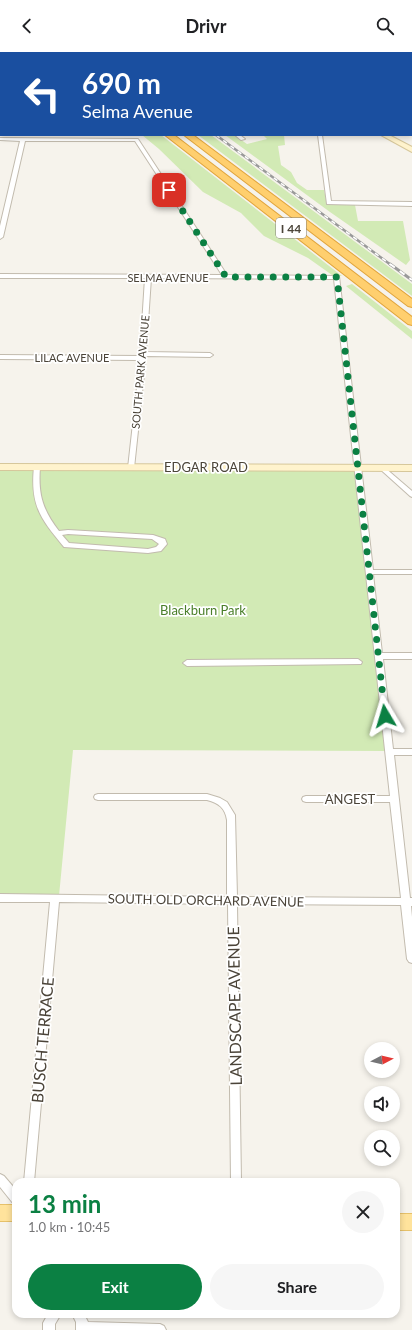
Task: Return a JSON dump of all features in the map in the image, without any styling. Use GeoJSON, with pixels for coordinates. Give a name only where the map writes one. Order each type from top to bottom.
{"type":"FeatureCollection","features":[{"type":"Feature","properties":{"kind":"highway","name":"I 44"},"geometry":{"type":"LineString","coordinates":[[171,136],[412,322]]}},
{"type":"Feature","properties":{"kind":"highway","name":"I 44"},"geometry":{"type":"LineString","coordinates":[[189,136],[412,304]]}},
{"type":"Feature","properties":{"kind":"main road"},"geometry":{"type":"LineString","coordinates":[[0,1213],[12,1213]]}},
{"type":"Feature","properties":{"kind":"main road"},"geometry":{"type":"LineString","coordinates":[[400,1222],[412,1222]]}},
{"type":"Feature","properties":{"kind":"street"},"geometry":{"type":"LineString","coordinates":[[238,136],[243,140]]}},
{"type":"Feature","properties":{"kind":"street"},"geometry":{"type":"LineString","coordinates":[[320,136],[329,203],[412,204]]}},
{"type":"Feature","properties":{"kind":"street"},"geometry":{"type":"LineString","coordinates":[[386,136],[412,150]]}},
{"type":"Feature","properties":{"kind":"street"},"geometry":{"type":"LineString","coordinates":[[0,139],[12,137],[23,139],[136,140],[226,277]]}},
{"type":"Feature","properties":{"kind":"street"},"geometry":{"type":"LineString","coordinates":[[0,237],[23,139]]}},
{"type":"Feature","properties":{"kind":"street","name":"SELMA AVENUE"},"geometry":{"type":"LineString","coordinates":[[0,276],[337,277],[357,468]]}},
{"type":"Feature","properties":{"kind":"street","name":"SOUTH PARK AVENUE"},"geometry":{"type":"LineString","coordinates":[[131,468],[143,356],[148,276]]}},
{"type":"Feature","properties":{"kind":"street","name":"LILAC AVENUE"},"geometry":{"type":"LineString","coordinates":[[0,357],[210,355]]}},
{"type":"Feature","properties":{"kind":"street","name":"EDGAR ROAD"},"geometry":{"type":"LineString","coordinates":[[0,467],[412,468]]}},
{"type":"Feature","properties":{"kind":"street"},"geometry":{"type":"LineString","coordinates":[[37,467],[38,500],[45,516],[56,533],[67,545],[148,551],[158,549],[163,544],[159,538],[153,537],[68,532],[56,533]]}},
{"type":"Feature","properties":{"kind":"street"},"geometry":{"type":"LineString","coordinates":[[357,468],[390,752],[394,799],[409,902],[412,959]]}},
{"type":"Feature","properties":{"kind":"street"},"geometry":{"type":"LineString","coordinates":[[382,468],[412,495]]}},
{"type":"Feature","properties":{"kind":"street"},"geometry":{"type":"LineString","coordinates":[[369,572],[412,572]]}},
{"type":"Feature","properties":{"kind":"street"},"geometry":{"type":"LineString","coordinates":[[378,656],[412,656]]}},
{"type":"Feature","properties":{"kind":"street"},"geometry":{"type":"LineString","coordinates":[[187,663],[358,662]]}},
{"type":"Feature","properties":{"kind":"street"},"geometry":{"type":"LineString","coordinates":[[390,752],[412,752]]}},
{"type":"Feature","properties":{"kind":"street","name":"LANDSCAPE AVENUE"},"geometry":{"type":"LineString","coordinates":[[98,797],[207,797],[216,799],[223,803],[227,806],[231,815],[236,1178]]}},
{"type":"Feature","properties":{"kind":"street","name":"ANGEST"},"geometry":{"type":"LineString","coordinates":[[306,798],[394,799]]}},
{"type":"Feature","properties":{"kind":"street","name":"SOUTH OLD ORCHARD AVENUE"},"geometry":{"type":"LineString","coordinates":[[0,898],[409,902]]}},
{"type":"Feature","properties":{"kind":"street","name":"BUSCH TERRACE"},"geometry":{"type":"LineString","coordinates":[[29,1178],[55,899]]}},
{"type":"Feature","properties":{"kind":"street"},"geometry":{"type":"LineString","coordinates":[[0,1179],[12,1193]]}},
{"type":"Feature","properties":{"kind":"street"},"geometry":{"type":"LineString","coordinates":[[49,1330],[49,1323],[52,1318]]}},
{"type":"Feature","properties":{"kind":"street"},"geometry":{"type":"LineString","coordinates":[[80,1318],[82,1328],[160,1330]]}},
{"type":"Feature","properties":{"kind":"green space"},"geometry":{"type":"Polygon","coordinates":[[[143,136],[162,136],[342,276],[332,275],[308,258],[264,236],[241,213],[203,192],[159,149],[143,136]]]}},
{"type":"Feature","properties":{"kind":"green space"},"geometry":{"type":"Polygon","coordinates":[[[199,136],[212,136],[412,284],[412,296],[199,136]]]}},
{"type":"Feature","properties":{"kind":"green space"},"geometry":{"type":"Polygon","coordinates":[[[226,136],[235,136],[247,144],[267,139],[264,136],[284,136],[285,145],[278,146],[281,165],[291,172],[297,183],[307,190],[324,190],[328,205],[355,205],[358,221],[403,221],[410,260],[406,265],[330,212],[226,136]]]}},
{"type":"Feature","properties":{"kind":"green space"},"geometry":{"type":"Polygon","coordinates":[[[352,284],[412,331],[412,339],[346,286],[352,284]]]}},
{"type":"Feature","properties":{"kind":"green space","name":"Blackburn Park"},"geometry":{"type":"Polygon","coordinates":[[[0,469],[355,469],[387,751],[73,750],[59,896],[0,895],[0,469]]]}},
{"type":"Feature","properties":{"kind":"railway"},"geometry":{"type":"LineString","coordinates":[[217,136],[391,265]]}},
{"type":"Feature","properties":{"kind":"railway"},"geometry":{"type":"LineString","coordinates":[[390,264],[412,280]]}},
{"type":"Feature","properties":{"kind":"route"},"geometry":{"type":"LineString","coordinates":[[169,190],[226,277],[337,277],[385,716]]}}]}
